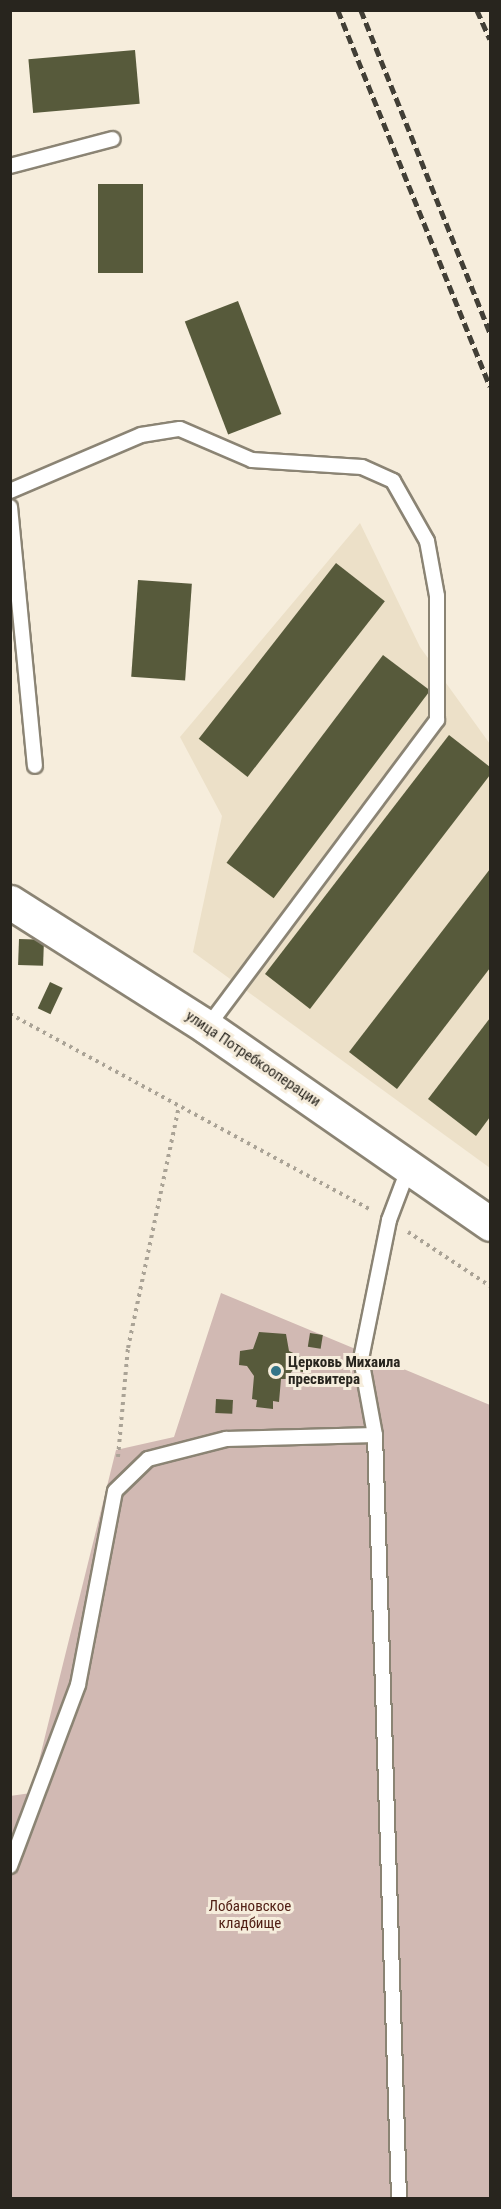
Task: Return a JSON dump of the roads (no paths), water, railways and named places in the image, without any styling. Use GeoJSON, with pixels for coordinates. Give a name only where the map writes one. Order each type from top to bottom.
{"type":"FeatureCollection","features":[{"type":"Feature","properties":{"kind":"main road","name":"улица Потребкооперации"},"geometry":{"type":"LineString","coordinates":[[10,902],[207,1027],[490,1224]]}},
{"type":"Feature","properties":{"kind":"lane"},"geometry":{"type":"LineString","coordinates":[[10,166],[113,139]]}},
{"type":"Feature","properties":{"kind":"lane"},"geometry":{"type":"LineString","coordinates":[[10,491],[141,435],[180,429],[252,460],[362,467],[393,481],[427,541],[437,596],[437,720],[207,1027]]}},
{"type":"Feature","properties":{"kind":"lane"},"geometry":{"type":"LineString","coordinates":[[10,507],[35,766]]}},
{"type":"Feature","properties":{"kind":"lane"},"geometry":{"type":"LineString","coordinates":[[399,2199],[375,1435],[361,1359],[361,1340],[389,1220],[409,1167]]}},
{"type":"Feature","properties":{"kind":"lane"},"geometry":{"type":"LineString","coordinates":[[10,1866],[78,1685],[115,1491],[148,1458],[226,1439],[375,1435]]}},
{"type":"Feature","properties":{"kind":"railway"},"geometry":{"type":"LineString","coordinates":[[338,10],[490,386]]}},
{"type":"Feature","properties":{"kind":"railway"},"geometry":{"type":"LineString","coordinates":[[361,10],[490,332]]}},
{"type":"Feature","properties":{"kind":"railway"},"geometry":{"type":"LineString","coordinates":[[477,10],[490,39]]}},
{"type":"Feature","properties":{"kind":"place","name":"Церковь Михаила пресвитера"},"geometry":{"type":"Point","coordinates":[276,1371]}},
{"type":"Feature","properties":{"kind":"park label","name":"Лобановское кладбище"},"geometry":{"type":"Point","coordinates":[250,1914]}}]}
